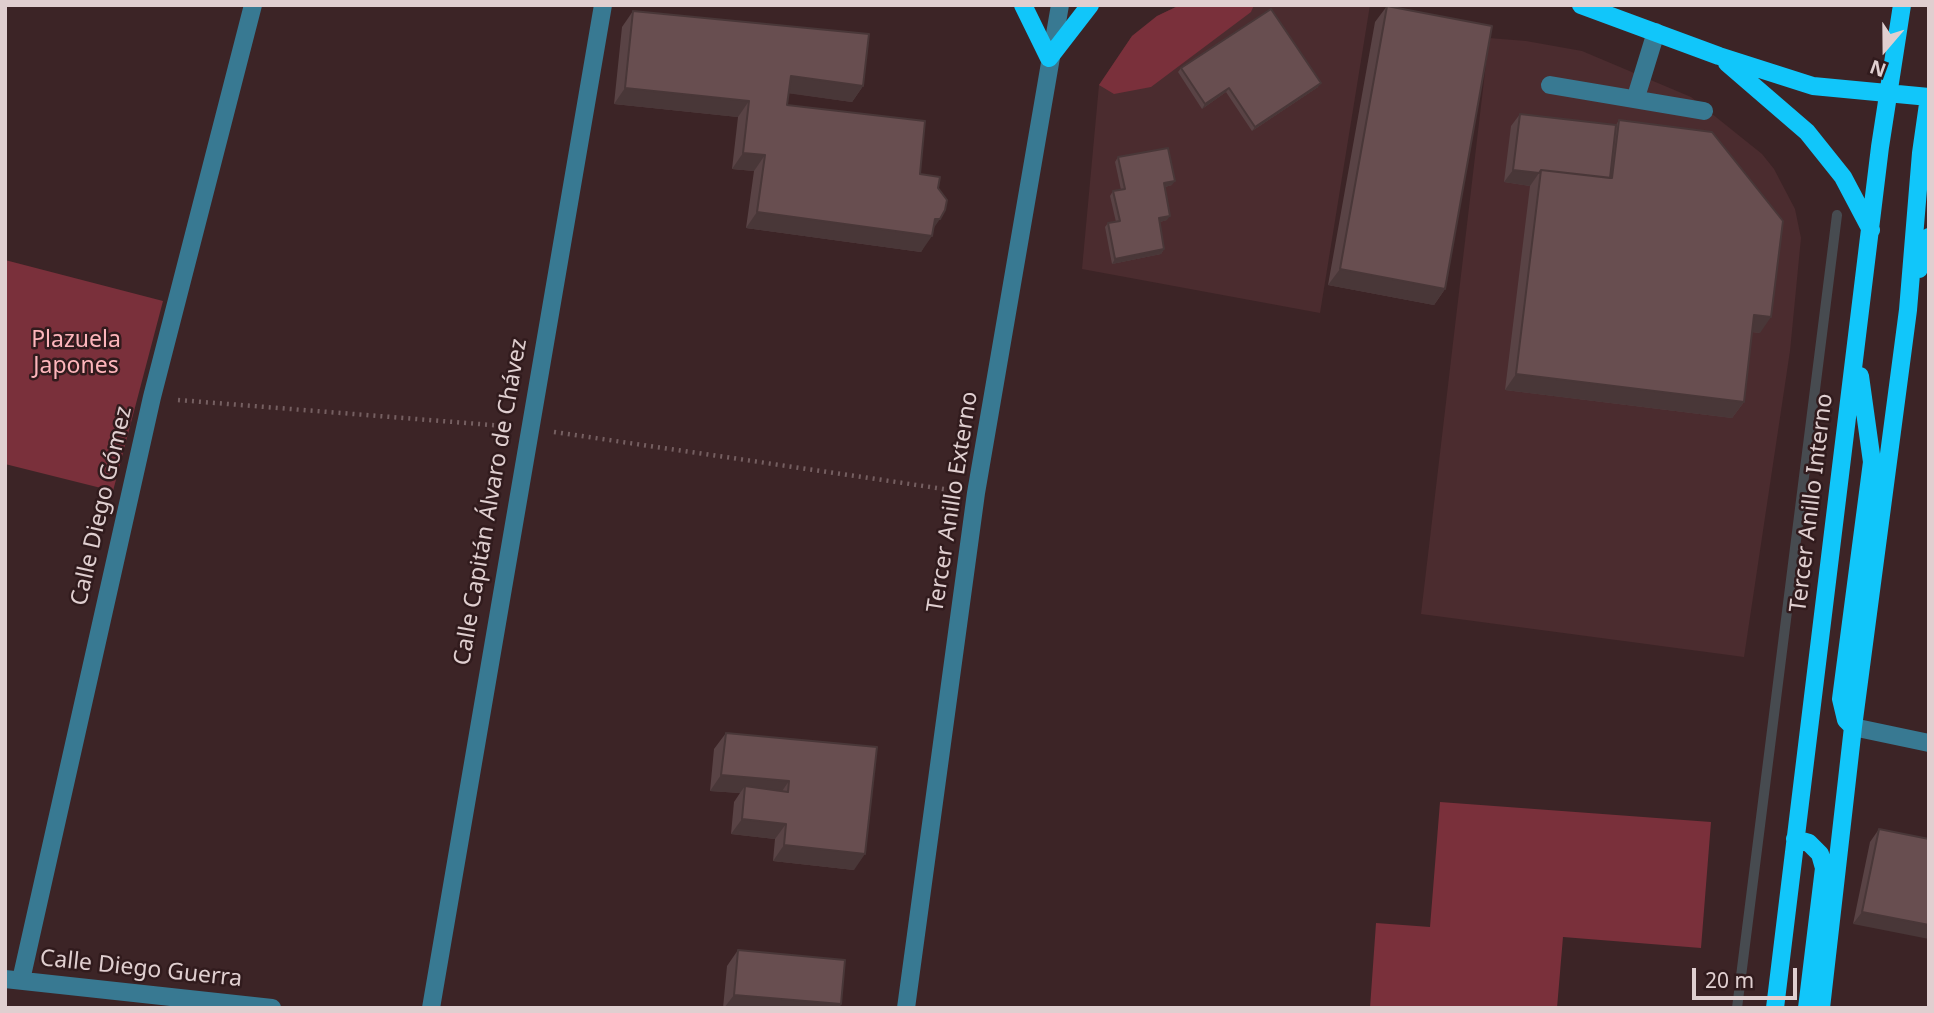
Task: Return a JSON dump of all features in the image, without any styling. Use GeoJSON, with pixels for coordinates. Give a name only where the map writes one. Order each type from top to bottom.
{"type":"FeatureCollection","features":[{"type":"Feature","properties":{"kind":"main road"},"geometry":{"type":"LineString","coordinates":[[1023,5],[1049,58],[1090,5]]}},
{"type":"Feature","properties":{"kind":"main road"},"geometry":{"type":"LineString","coordinates":[[1581,5],[1719,56],[1813,86],[1929,97],[1921,153],[1908,310],[1853,726],[1821,1008]]}},
{"type":"Feature","properties":{"kind":"main road","name":"Tercer Anillo Interno"},"geometry":{"type":"LineString","coordinates":[[1775,1008],[1888,93],[1902,5]]}},
{"type":"Feature","properties":{"kind":"main road"},"geometry":{"type":"LineString","coordinates":[[1719,56],[1807,132],[1843,177],[1871,230]]}},
{"type":"Feature","properties":{"kind":"main road"},"geometry":{"type":"LineString","coordinates":[[1908,310],[1929,237]]}},
{"type":"Feature","properties":{"kind":"main road"},"geometry":{"type":"LineString","coordinates":[[1853,726],[1846,720],[1841,699],[1872,462],[1856,352]]}},
{"type":"Feature","properties":{"kind":"main road"},"geometry":{"type":"LineString","coordinates":[[1795,839],[1815,848],[1824,868],[1807,1008]]}},
{"type":"Feature","properties":{"kind":"main road"},"geometry":{"type":"LineString","coordinates":[[1777,985],[1781,1008]]}},
{"type":"Feature","properties":{"kind":"street","name":"Calle Diego Gómez"},"geometry":{"type":"LineString","coordinates":[[13,980],[152,397],[253,5]]}},
{"type":"Feature","properties":{"kind":"street","name":"Calle Capitán Álvaro de Chávez"},"geometry":{"type":"LineString","coordinates":[[431,1008],[528,428],[603,5]]}},
{"type":"Feature","properties":{"kind":"street","name":"Tercer Anillo Externo"},"geometry":{"type":"LineString","coordinates":[[906,1008],[976,493],[1060,5]]}},
{"type":"Feature","properties":{"kind":"street"},"geometry":{"type":"LineString","coordinates":[[1636,97],[1656,32]]}},
{"type":"Feature","properties":{"kind":"street"},"geometry":{"type":"LineString","coordinates":[[1550,85],[1636,97],[1704,111]]}},
{"type":"Feature","properties":{"kind":"street"},"geometry":{"type":"LineString","coordinates":[[1853,726],[1929,743]]}},
{"type":"Feature","properties":{"kind":"street","name":"Calle Diego Guerra"},"geometry":{"type":"LineString","coordinates":[[13,980],[272,1008]]}},
{"type":"Feature","properties":{"kind":"path"},"geometry":{"type":"LineString","coordinates":[[152,397],[528,428],[976,493]]}},
{"type":"Feature","properties":{"kind":"shaded area"},"geometry":{"type":"Polygon","coordinates":[[[1180,5],[1370,5],[1320,313],[1082,269],[1099,85],[1132,36],[1157,16],[1180,5]]]}},
{"type":"Feature","properties":{"kind":"shaded area"},"geometry":{"type":"Polygon","coordinates":[[[1489,38],[1526,41],[1582,51],[1691,97],[1762,154],[1774,169],[1795,209],[1801,238],[1790,351],[1744,657],[1421,614],[1489,38]]]}},
{"type":"Feature","properties":{"kind":"green space"},"geometry":{"type":"Polygon","coordinates":[[[1180,5],[1254,5],[1251,12],[1151,87],[1114,94],[1099,85],[1132,36],[1157,16],[1180,5]]]}},
{"type":"Feature","properties":{"kind":"green space","name":"Plazuela Japones"},"geometry":{"type":"Polygon","coordinates":[[[5,260],[163,301],[113,491],[5,464],[5,260]]]}},
{"type":"Feature","properties":{"kind":"green space"},"geometry":{"type":"Polygon","coordinates":[[[1440,802],[1711,822],[1701,948],[1563,937],[1557,1008],[1370,1008],[1376,923],[1430,927],[1440,802]]]}},
{"type":"Feature","properties":{"kind":"building"},"geometry":{"type":"Polygon","coordinates":[[[1387,6],[1492,26],[1445,289],[1340,269],[1387,6]]]}},
{"type":"Feature","properties":{"kind":"building"},"geometry":{"type":"Polygon","coordinates":[[[1271,9],[1321,83],[1255,127],[1229,88],[1205,104],[1181,68],[1271,9]]]}},
{"type":"Feature","properties":{"kind":"building"},"geometry":{"type":"Polygon","coordinates":[[[633,11],[869,34],[863,86],[791,76],[787,105],[925,121],[920,174],[940,177],[938,188],[947,200],[940,219],[935,219],[932,236],[757,212],[765,155],[743,153],[749,101],[625,88],[633,11]]]}},
{"type":"Feature","properties":{"kind":"building"},"geometry":{"type":"Polygon","coordinates":[[[1520,114],[1616,125],[1610,178],[1541,170],[1539,173],[1513,170],[1520,114]]]}},
{"type":"Feature","properties":{"kind":"building"},"geometry":{"type":"Polygon","coordinates":[[[1619,120],[1712,132],[1783,221],[1771,317],[1754,315],[1744,402],[1516,374],[1541,170],[1612,178],[1619,120]]]}},
{"type":"Feature","properties":{"kind":"building"},"geometry":{"type":"Polygon","coordinates":[[[1168,148],[1175,181],[1164,183],[1170,216],[1159,218],[1164,249],[1115,259],[1108,223],[1120,221],[1113,191],[1125,189],[1118,157],[1168,148]]]}},
{"type":"Feature","properties":{"kind":"building"},"geometry":{"type":"Polygon","coordinates":[[[726,733],[877,747],[865,854],[784,845],[786,824],[742,819],[745,786],[788,792],[789,781],[721,775],[726,733]]]}},
{"type":"Feature","properties":{"kind":"building"},"geometry":{"type":"Polygon","coordinates":[[[1879,829],[1929,839],[1929,925],[1862,912],[1879,829]]]}},
{"type":"Feature","properties":{"kind":"building"},"geometry":{"type":"Polygon","coordinates":[[[738,950],[845,960],[841,1004],[734,995],[738,950]]]}},
{"type":"Feature","properties":{"kind":"waterway"},"geometry":{"type":"LineString","coordinates":[[1737,1008],[1837,215]]}}]}
